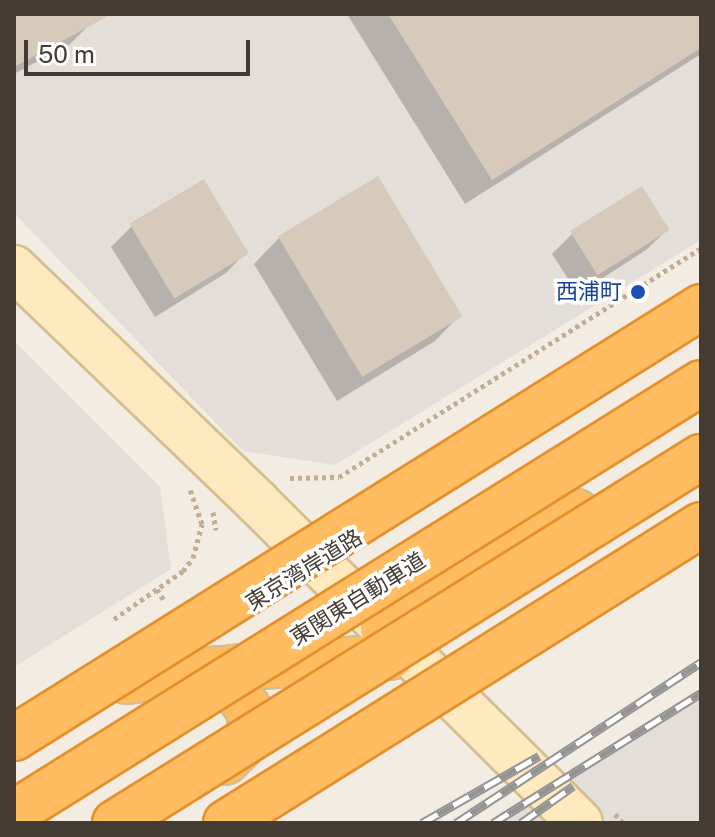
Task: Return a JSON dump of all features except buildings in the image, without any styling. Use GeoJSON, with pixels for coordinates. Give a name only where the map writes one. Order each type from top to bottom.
{"type":"FeatureCollection","features":[{"type":"Feature","properties":{"kind":"highway","name":"東京湾岸道路"},"geometry":{"type":"LineString","coordinates":[[14,753],[368,530],[701,299]]}},
{"type":"Feature","properties":{"kind":"highway","name":"東京湾岸道路"},"geometry":{"type":"LineString","coordinates":[[14,738],[701,307]]}},
{"type":"Feature","properties":{"kind":"highway","name":"東関東自動車道"},"geometry":{"type":"LineString","coordinates":[[14,813],[701,383]]}},
{"type":"Feature","properties":{"kind":"highway"},"geometry":{"type":"LineString","coordinates":[[115,823],[701,457]]}},
{"type":"Feature","properties":{"kind":"highway"},"geometry":{"type":"LineString","coordinates":[[127,681],[396,642],[690,503]]}},
{"type":"Feature","properties":{"kind":"highway"},"geometry":{"type":"LineString","coordinates":[[156,823],[215,807],[690,503]]}},
{"type":"Feature","properties":{"kind":"highway"},"geometry":{"type":"LineString","coordinates":[[215,807],[396,642]]}},
{"type":"Feature","properties":{"kind":"highway"},"geometry":{"type":"LineString","coordinates":[[215,807],[213,773],[245,742],[252,725],[248,708],[218,669]]}},
{"type":"Feature","properties":{"kind":"street"},"geometry":{"type":"LineString","coordinates":[[14,268],[317,561],[396,642],[596,818]]}},
{"type":"Feature","properties":{"kind":"path"},"geometry":{"type":"LineString","coordinates":[[290,478],[339,477],[701,248]]}},
{"type":"Feature","properties":{"kind":"path"},"geometry":{"type":"LineString","coordinates":[[114,619],[183,571],[193,558],[202,524],[191,497]]}},
{"type":"Feature","properties":{"kind":"path"},"geometry":{"type":"LineString","coordinates":[[596,818],[623,823]]}},
{"type":"Feature","properties":{"kind":"shaded area"},"geometry":{"type":"Polygon","coordinates":[[[14,14],[701,14],[701,240],[335,465],[243,451],[14,213],[14,14]]]}},
{"type":"Feature","properties":{"kind":"shaded area"},"geometry":{"type":"Polygon","coordinates":[[[14,341],[160,487],[171,569],[14,667],[14,341]]]}},
{"type":"Feature","properties":{"kind":"shaded area"},"geometry":{"type":"Polygon","coordinates":[[[701,696],[701,823],[501,823],[701,696]]]}},
{"type":"Feature","properties":{"kind":"railway"},"geometry":{"type":"LineString","coordinates":[[456,823],[701,662]]}},
{"type":"Feature","properties":{"kind":"railway"},"geometry":{"type":"LineString","coordinates":[[493,823],[701,693]]}},
{"type":"Feature","properties":{"kind":"railway"},"geometry":{"type":"LineString","coordinates":[[422,823],[539,756]]}},
{"type":"Feature","properties":{"kind":"railway"},"geometry":{"type":"LineString","coordinates":[[521,823],[573,786]]}},
{"type":"Feature","properties":{"kind":"place","name":"西浦町"},"geometry":{"type":"Point","coordinates":[638,292]}}]}
